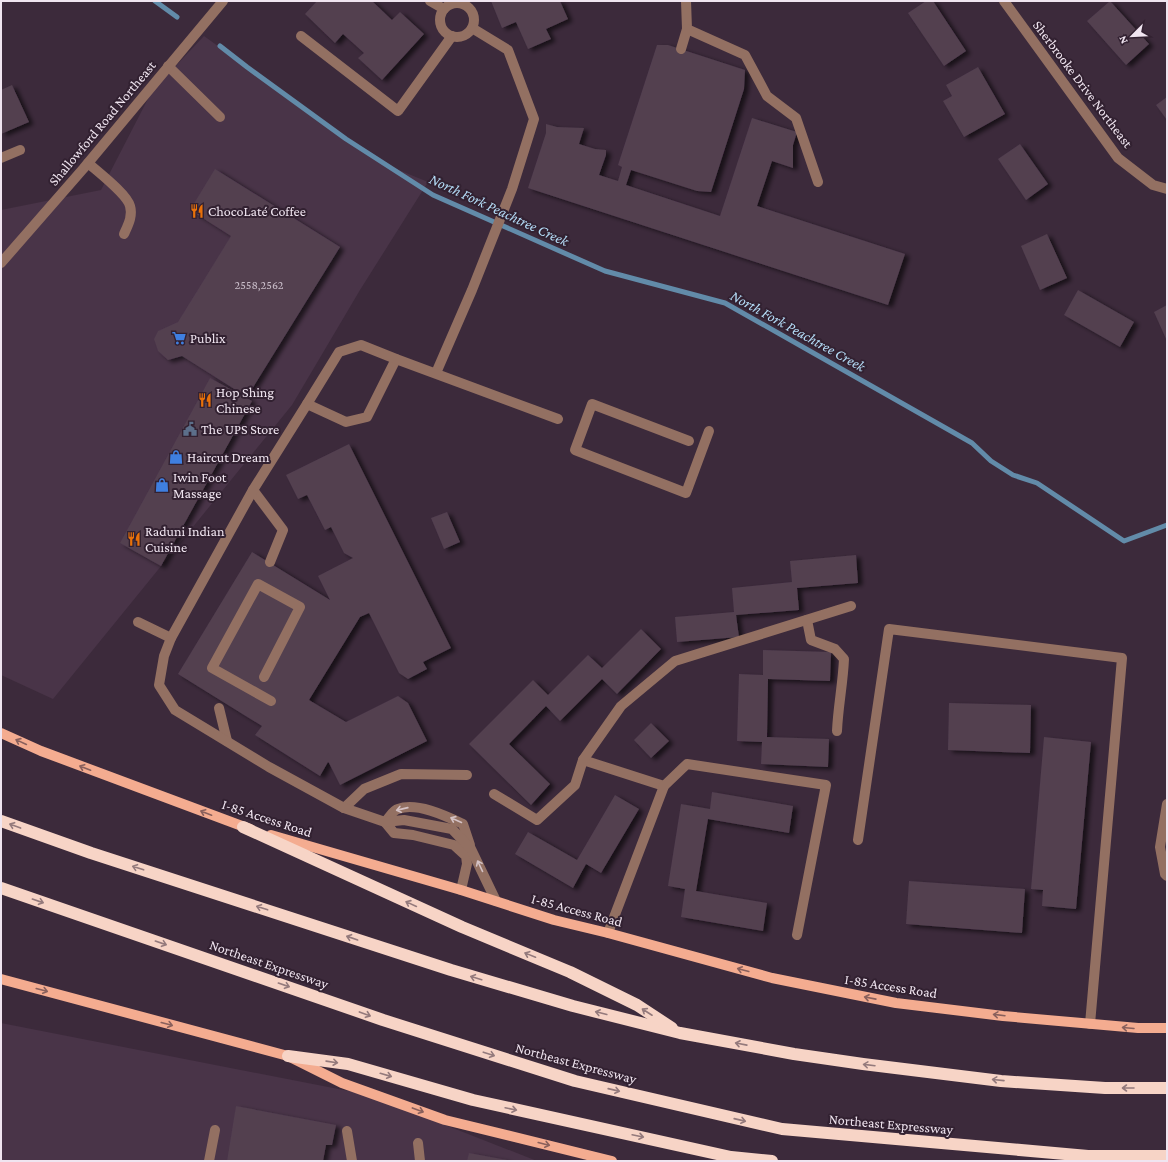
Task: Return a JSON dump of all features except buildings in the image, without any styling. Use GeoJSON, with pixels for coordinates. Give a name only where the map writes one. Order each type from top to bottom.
{"type":"FeatureCollection","features":[{"type":"Feature","properties":{"kind":"highway"},"geometry":{"type":"LineString","coordinates":[[1,821],[91,853],[451,970],[573,1006],[680,1033],[794,1054],[1001,1081],[1104,1088],[1167,1088]]}},
{"type":"Feature","properties":{"kind":"highway"},"geometry":{"type":"LineString","coordinates":[[243,827],[462,927],[570,972],[636,1005],[680,1033]]}},
{"type":"Feature","properties":{"kind":"highway","name":"Northeast Expressway"},"geometry":{"type":"LineString","coordinates":[[1,888],[383,1020],[575,1081],[782,1129],[1088,1156],[1167,1156]]}},
{"type":"Feature","properties":{"kind":"highway"},"geometry":{"type":"LineString","coordinates":[[288,1056],[348,1064],[473,1100],[731,1157],[772,1161]]}},
{"type":"Feature","properties":{"kind":"highway"},"geometry":{"type":"LineString","coordinates":[[1066,1161],[1088,1156]]}},
{"type":"Feature","properties":{"kind":"main road","name":"I-85 Access Road"},"geometry":{"type":"LineString","coordinates":[[1,733],[41,751],[243,827],[461,890],[554,920],[608,933],[772,978],[896,1003],[1003,1016],[1138,1028],[1167,1028]]}},
{"type":"Feature","properties":{"kind":"main road"},"geometry":{"type":"LineString","coordinates":[[1,979],[288,1056],[342,1083],[445,1120],[612,1161]]}},
{"type":"Feature","properties":{"kind":"street","name":"Shallowford Road Northeast"},"geometry":{"type":"LineString","coordinates":[[1,263],[88,163],[223,1]]}},
{"type":"Feature","properties":{"kind":"street"},"geometry":{"type":"LineString","coordinates":[[430,1],[444,9]]}},
{"type":"Feature","properties":{"kind":"street"},"geometry":{"type":"LineString","coordinates":[[681,49],[687,29],[686,1]]}},
{"type":"Feature","properties":{"kind":"street","name":"Sherbrooke Drive Northeast"},"geometry":{"type":"LineString","coordinates":[[1004,1],[1118,158],[1153,185],[1167,189]]}},
{"type":"Feature","properties":{"kind":"street"},"geometry":{"type":"LineString","coordinates":[[463,2],[472,11],[474,23],[468,33],[463,36],[452,36],[443,29],[441,24],[442,14],[444,9],[453,3],[463,2]]}},
{"type":"Feature","properties":{"kind":"street"},"geometry":{"type":"LineString","coordinates":[[436,373],[472,290],[512,189],[534,119],[508,50],[472,28]]}},
{"type":"Feature","properties":{"kind":"street"},"geometry":{"type":"LineString","coordinates":[[687,29],[745,55],[767,96],[796,118],[818,182]]}},
{"type":"Feature","properties":{"kind":"street"},"geometry":{"type":"LineString","coordinates":[[301,36],[398,111],[452,36]]}},
{"type":"Feature","properties":{"kind":"street"},"geometry":{"type":"LineString","coordinates":[[168,66],[220,117]]}},
{"type":"Feature","properties":{"kind":"street"},"geometry":{"type":"LineString","coordinates":[[1,158],[20,150]]}},
{"type":"Feature","properties":{"kind":"street"},"geometry":{"type":"LineString","coordinates":[[88,163],[121,193],[130,205],[131,218],[124,234]]}},
{"type":"Feature","properties":{"kind":"street"},"geometry":{"type":"LineString","coordinates":[[471,849],[452,829],[404,820],[385,822],[344,808],[269,767],[176,710],[159,685],[164,656],[171,638],[253,490],[339,352],[361,345],[558,419]]}},
{"type":"Feature","properties":{"kind":"street"},"geometry":{"type":"LineString","coordinates":[[307,404],[346,422],[366,417],[396,359]]}},
{"type":"Feature","properties":{"kind":"street"},"geometry":{"type":"LineString","coordinates":[[688,441],[592,404],[574,450],[686,493],[709,431]]}},
{"type":"Feature","properties":{"kind":"street"},"geometry":{"type":"LineString","coordinates":[[253,490],[283,530],[270,562]]}},
{"type":"Feature","properties":{"kind":"street"},"geometry":{"type":"LineString","coordinates":[[264,677],[300,607],[258,584],[212,668],[271,701]]}},
{"type":"Feature","properties":{"kind":"street"},"geometry":{"type":"LineString","coordinates":[[494,794],[537,820],[575,785],[583,760],[622,706],[675,661],[851,606]]}},
{"type":"Feature","properties":{"kind":"street"},"geometry":{"type":"LineString","coordinates":[[807,620],[811,640],[835,649],[844,659],[843,685],[838,708],[837,731]]}},
{"type":"Feature","properties":{"kind":"street"},"geometry":{"type":"LineString","coordinates":[[138,622],[171,638]]}},
{"type":"Feature","properties":{"kind":"street"},"geometry":{"type":"LineString","coordinates":[[858,840],[889,629],[1122,658],[1090,1024]]}},
{"type":"Feature","properties":{"kind":"street"},"geometry":{"type":"LineString","coordinates":[[219,708],[227,741]]}},
{"type":"Feature","properties":{"kind":"street"},"geometry":{"type":"LineString","coordinates":[[583,760],[664,786]]}},
{"type":"Feature","properties":{"kind":"street"},"geometry":{"type":"LineString","coordinates":[[608,933],[664,786],[687,764],[826,785],[797,935]]}},
{"type":"Feature","properties":{"kind":"street"},"geometry":{"type":"LineString","coordinates":[[344,808],[364,789],[401,774],[467,775]]}},
{"type":"Feature","properties":{"kind":"street"},"geometry":{"type":"LineString","coordinates":[[1167,804],[1160,847],[1165,874],[1167,876]]}},
{"type":"Feature","properties":{"kind":"street"},"geometry":{"type":"LineString","coordinates":[[385,822],[397,809],[407,807],[424,809],[443,814],[463,824],[471,849],[496,901]]}},
{"type":"Feature","properties":{"kind":"street"},"geometry":{"type":"LineString","coordinates":[[420,837],[424,823],[424,809]]}},
{"type":"Feature","properties":{"kind":"street"},"geometry":{"type":"LineString","coordinates":[[385,822],[394,833],[454,845],[466,856],[467,864],[461,890]]}},
{"type":"Feature","properties":{"kind":"street"},"geometry":{"type":"LineString","coordinates":[[209,1161],[215,1130]]}},
{"type":"Feature","properties":{"kind":"street"},"geometry":{"type":"LineString","coordinates":[[347,1131],[352,1161]]}},
{"type":"Feature","properties":{"kind":"street"},"geometry":{"type":"LineString","coordinates":[[418,1143],[420,1161]]}},
{"type":"Feature","properties":{"kind":"shaded area"},"geometry":{"type":"Polygon","coordinates":[[[204,36],[377,161],[428,182],[360,290],[292,405],[53,699],[1,675],[1,210],[101,190],[152,91],[204,36]]]}},
{"type":"Feature","properties":{"kind":"shaded area"},"geometry":{"type":"Polygon","coordinates":[[[1,1023],[369,1095],[537,1161],[1,1160],[1,1023]]]}},
{"type":"Feature","properties":{"kind":"waterway","name":"North Fork Peachtree Creek"},"geometry":{"type":"LineString","coordinates":[[155,1],[177,17]]}},
{"type":"Feature","properties":{"kind":"waterway","name":"North Fork Peachtree Creek"},"geometry":{"type":"LineString","coordinates":[[220,46],[346,139],[433,195],[605,271],[725,303],[972,443],[991,461],[1013,475],[1037,483],[1124,541],[1167,525]]}},
{"type":"Feature","properties":{"kind":"place","name":"ChocoLaté Coffee"},"geometry":{"type":"Point","coordinates":[197,211]}},
{"type":"Feature","properties":{"kind":"place","name":"Publix"},"geometry":{"type":"Point","coordinates":[179,338]}},
{"type":"Feature","properties":{"kind":"place","name":"Hop Shing Chinese"},"geometry":{"type":"Point","coordinates":[205,400]}},
{"type":"Feature","properties":{"kind":"place","name":"The UPS Store"},"geometry":{"type":"Point","coordinates":[190,429]}},
{"type":"Feature","properties":{"kind":"place","name":"Haircut Dream"},"geometry":{"type":"Point","coordinates":[176,457]}},
{"type":"Feature","properties":{"kind":"place","name":"Iwin Foot Massage"},"geometry":{"type":"Point","coordinates":[162,485]}},
{"type":"Feature","properties":{"kind":"place","name":"Raduni Indian Cuisine"},"geometry":{"type":"Point","coordinates":[134,539]}}]}
